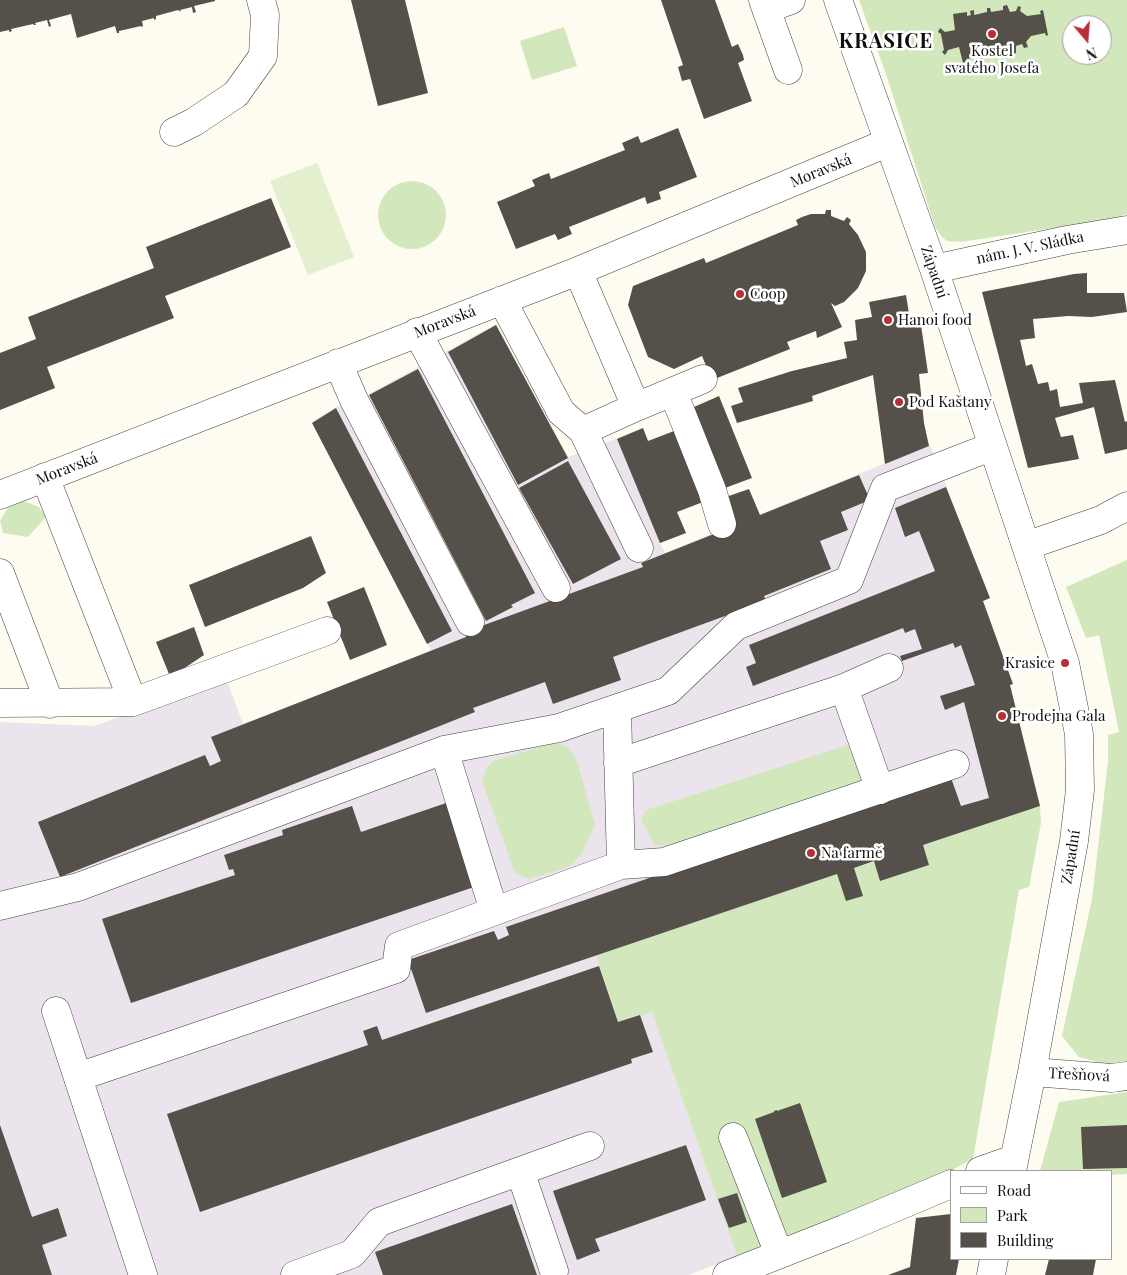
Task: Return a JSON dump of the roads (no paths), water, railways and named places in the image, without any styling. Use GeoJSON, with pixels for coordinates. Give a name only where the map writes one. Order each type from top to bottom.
{"type":"FeatureCollection","features":[{"type":"Feature","properties":{"kind":"street"},"geometry":{"type":"LineString","coordinates":[[174,132],[194,122],[236,94],[263,56],[265,15],[261,0]]}},
{"type":"Feature","properties":{"kind":"street","name":"Západní"},"geometry":{"type":"LineString","coordinates":[[838,0],[887,143],[934,269],[1065,663],[1079,734],[1080,790],[1074,840],[1032,1072],[1013,1165]]}},
{"type":"Feature","properties":{"kind":"street"},"geometry":{"type":"LineString","coordinates":[[773,3],[788,70]]}},
{"type":"Feature","properties":{"kind":"street","name":"Moravská"},"geometry":{"type":"LineString","coordinates":[[0,495],[578,271],[887,143]]}},
{"type":"Feature","properties":{"kind":"street","name":"nám. J. V. Sládka"},"geometry":{"type":"LineString","coordinates":[[934,269],[1066,240],[1127,230]]}},
{"type":"Feature","properties":{"kind":"street"},"geometry":{"type":"LineString","coordinates":[[578,271],[636,407]]}},
{"type":"Feature","properties":{"kind":"street"},"geometry":{"type":"LineString","coordinates":[[502,300],[561,412],[583,431],[639,548]]}},
{"type":"Feature","properties":{"kind":"street"},"geometry":{"type":"LineString","coordinates":[[417,332],[556,588]]}},
{"type":"Feature","properties":{"kind":"street"},"geometry":{"type":"LineString","coordinates":[[338,363],[354,400],[470,622]]}},
{"type":"Feature","properties":{"kind":"street"},"geometry":{"type":"LineString","coordinates":[[583,431],[704,379]]}},
{"type":"Feature","properties":{"kind":"street"},"geometry":{"type":"LineString","coordinates":[[673,392],[712,490],[722,524]]}},
{"type":"Feature","properties":{"kind":"street"},"geometry":{"type":"LineString","coordinates":[[2,899],[78,887],[444,750],[559,728],[668,691],[736,626],[849,580],[885,488],[993,446]]}},
{"type":"Feature","properties":{"kind":"street"},"geometry":{"type":"LineString","coordinates":[[45,477],[133,702]]}},
{"type":"Feature","properties":{"kind":"street"},"geometry":{"type":"LineString","coordinates":[[1026,546],[1101,520],[1127,506]]}},
{"type":"Feature","properties":{"kind":"street"},"geometry":{"type":"LineString","coordinates":[[0,573],[50,704]]}},
{"type":"Feature","properties":{"kind":"street"},"geometry":{"type":"LineString","coordinates":[[0,702],[50,704],[133,702],[327,630]]}},
{"type":"Feature","properties":{"kind":"street"},"geometry":{"type":"LineString","coordinates":[[618,764],[844,688],[889,668]]}},
{"type":"Feature","properties":{"kind":"street"},"geometry":{"type":"LineString","coordinates":[[844,688],[880,790]]}},
{"type":"Feature","properties":{"kind":"street"},"geometry":{"type":"LineString","coordinates":[[617,709],[621,865]]}},
{"type":"Feature","properties":{"kind":"street"},"geometry":{"type":"LineString","coordinates":[[444,750],[494,911]]}},
{"type":"Feature","properties":{"kind":"street"},"geometry":{"type":"LineString","coordinates":[[78,1077],[396,969],[399,946],[621,865],[664,862],[955,764]]}},
{"type":"Feature","properties":{"kind":"street"},"geometry":{"type":"LineString","coordinates":[[56,1011],[143,1275]]}},
{"type":"Feature","properties":{"kind":"street","name":"Třešňová"},"geometry":{"type":"LineString","coordinates":[[1032,1072],[1112,1078],[1127,1076]]}},
{"type":"Feature","properties":{"kind":"street"},"geometry":{"type":"LineString","coordinates":[[733,1137],[779,1254]]}},
{"type":"Feature","properties":{"kind":"street"},"geometry":{"type":"LineString","coordinates":[[295,1275],[352,1254],[379,1222],[590,1146]]}},
{"type":"Feature","properties":{"kind":"street"},"geometry":{"type":"LineString","coordinates":[[986,1170],[1013,1165]]}},
{"type":"Feature","properties":{"kind":"street"},"geometry":{"type":"LineString","coordinates":[[520,1171],[554,1271]]}},
{"type":"Feature","properties":{"kind":"street"},"geometry":{"type":"LineString","coordinates":[[726,1275],[844,1229],[950,1184]]}},
{"type":"Feature","properties":{"kind":"street"},"geometry":{"type":"LineString","coordinates":[[991,1275],[994,1260]]}},
{"type":"Feature","properties":{"kind":"place","name":"Kostel svatého Josefa"},"geometry":{"type":"Point","coordinates":[992,34]}},
{"type":"Feature","properties":{"kind":"place","name":"Coop"},"geometry":{"type":"Point","coordinates":[740,294]}},
{"type":"Feature","properties":{"kind":"place","name":"Hanoi food"},"geometry":{"type":"Point","coordinates":[888,320]}},
{"type":"Feature","properties":{"kind":"place","name":"Pod Kaštany"},"geometry":{"type":"Point","coordinates":[899,402]}},
{"type":"Feature","properties":{"kind":"place","name":"Krasice"},"geometry":{"type":"Point","coordinates":[1065,663]}},
{"type":"Feature","properties":{"kind":"place","name":"Prodejna Gala"},"geometry":{"type":"Point","coordinates":[1002,716]}},
{"type":"Feature","properties":{"kind":"place","name":"Na farmě"},"geometry":{"type":"Point","coordinates":[811,853]}},
{"type":"Feature","properties":{"kind":"district","name":"KRASICE"},"geometry":{"type":"Point","coordinates":[886,42]}}]}
